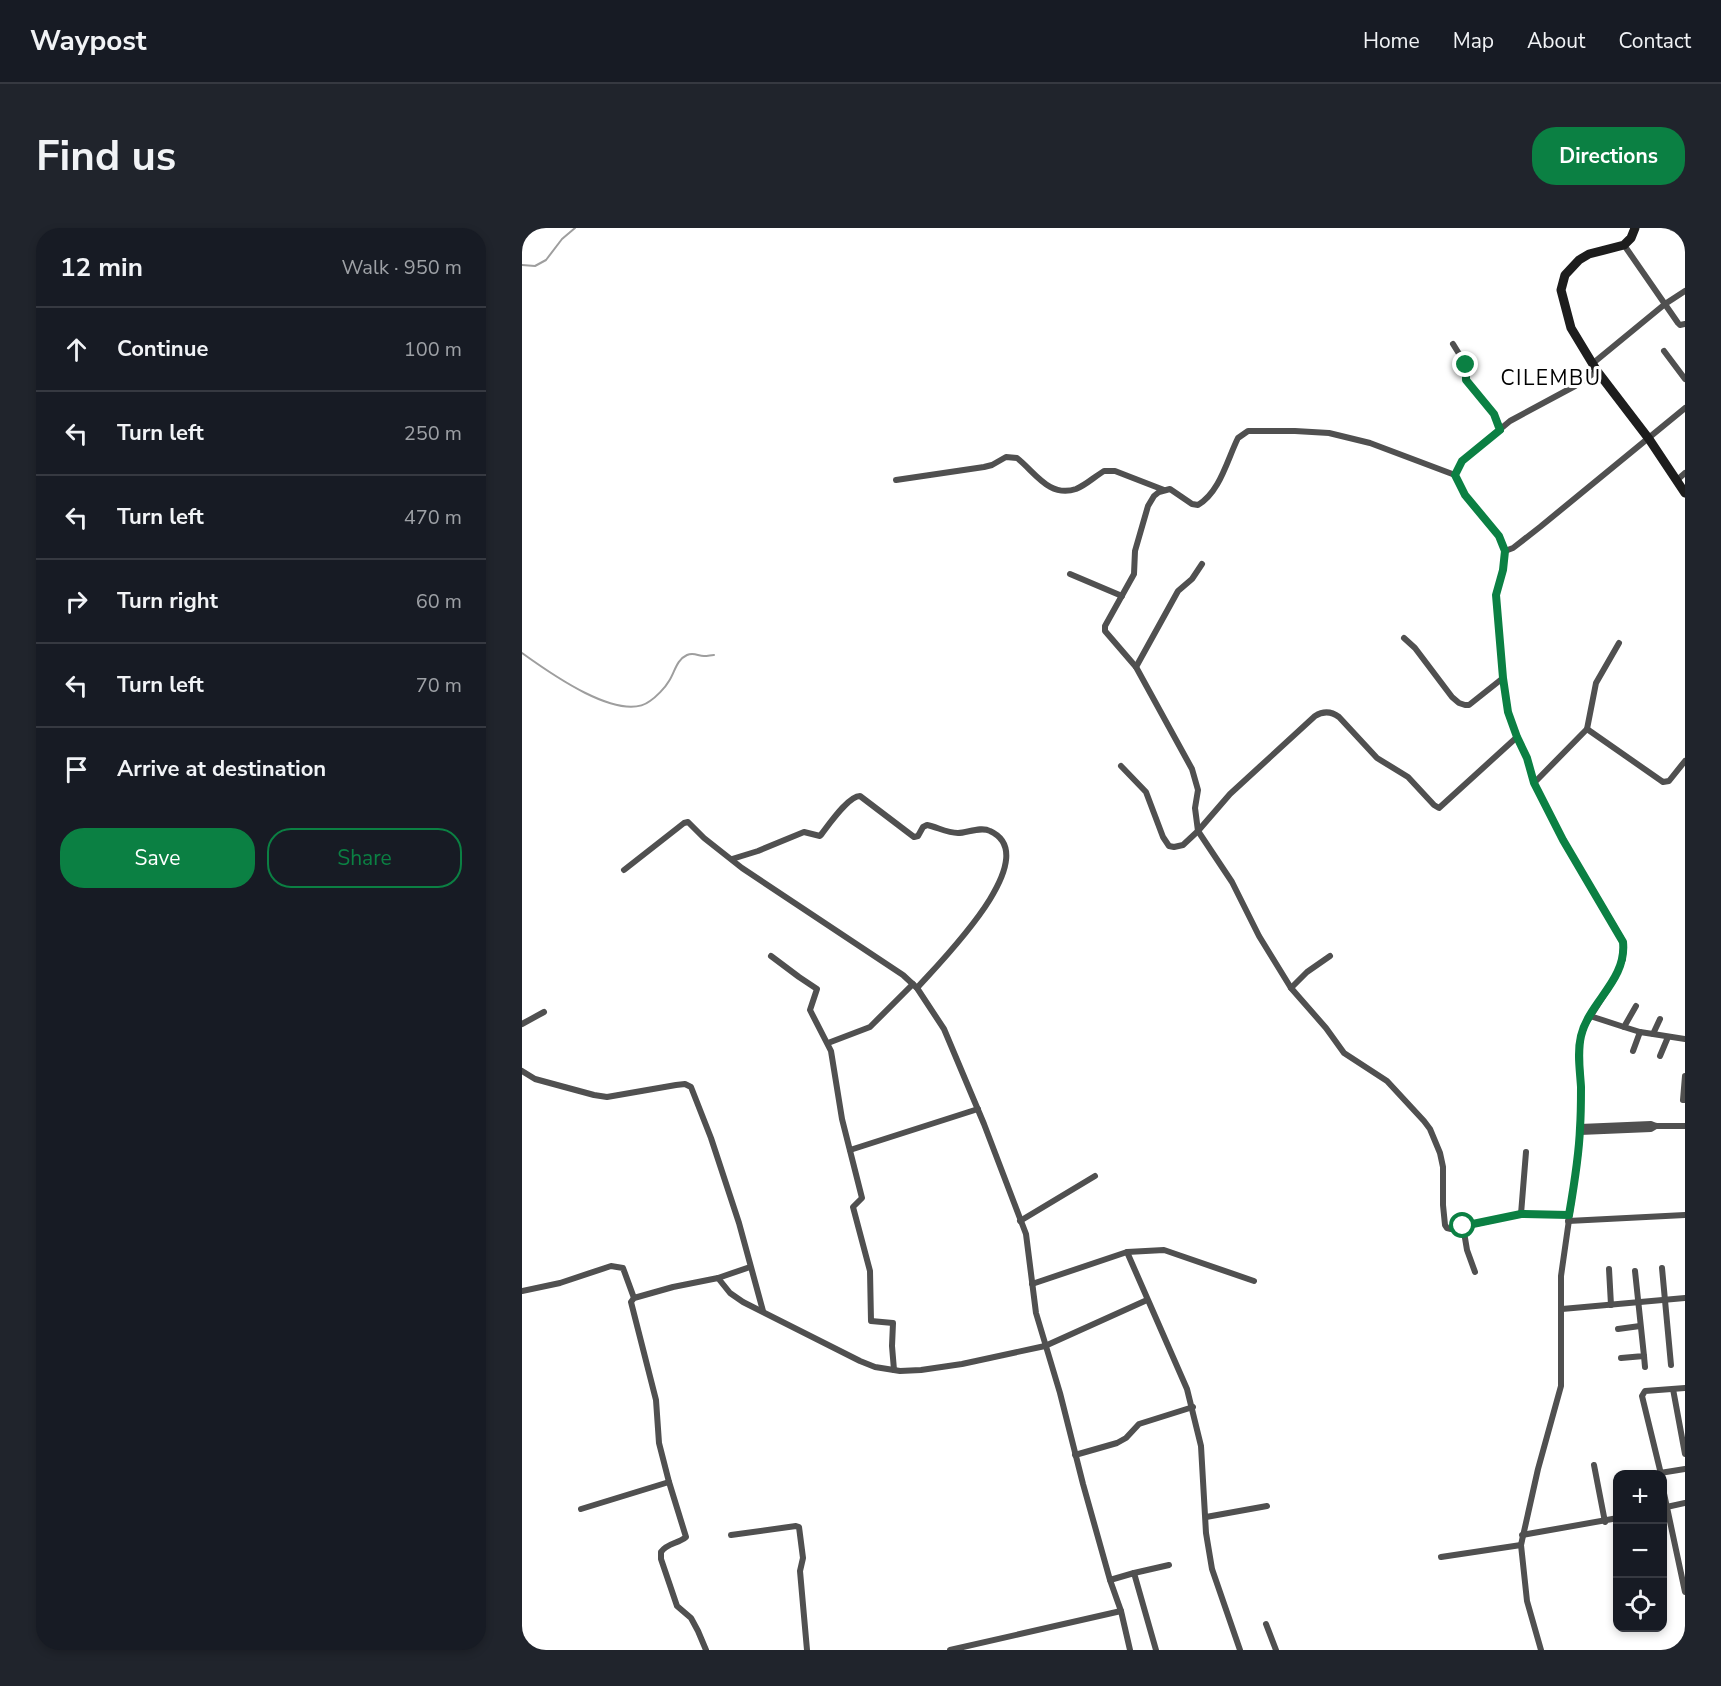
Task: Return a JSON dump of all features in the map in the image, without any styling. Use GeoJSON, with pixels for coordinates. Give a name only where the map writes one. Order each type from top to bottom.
{"type":"FeatureCollection","features":[{"type":"Feature","properties":{"kind":"street"},"geometry":{"type":"LineString","coordinates":[[1635,228],[1624,245],[1584,256],[1565,275],[1561,290],[1569,324],[1595,367],[1649,439],[1685,493]]}},
{"type":"Feature","properties":{"kind":"street"},"geometry":{"type":"LineString","coordinates":[[1672,228],[1685,230]]}},
{"type":"Feature","properties":{"kind":"street"},"geometry":{"type":"LineString","coordinates":[[1624,245],[1678,323],[1685,324]]}},
{"type":"Feature","properties":{"kind":"street"},"geometry":{"type":"LineString","coordinates":[[1455,475],[1462,461],[1500,430],[1517,417],[1575,386],[1665,304],[1685,291]]}},
{"type":"Feature","properties":{"kind":"street"},"geometry":{"type":"LineString","coordinates":[[1453,344],[1466,365],[1466,380],[1494,414],[1500,430]]}},
{"type":"Feature","properties":{"kind":"street"},"geometry":{"type":"LineString","coordinates":[[1664,351],[1685,379]]}},
{"type":"Feature","properties":{"kind":"street"},"geometry":{"type":"LineString","coordinates":[[1505,551],[1513,548],[1540,527],[1685,408]]}},
{"type":"Feature","properties":{"kind":"street"},"geometry":{"type":"LineString","coordinates":[[1541,1650],[1527,1601],[1522,1535],[1561,1386],[1563,1259],[1569,1218],[1578,1157],[1581,1087],[1579,1050],[1582,1031],[1615,978],[1623,959],[1623,942],[1563,840],[1534,783],[1527,758],[1517,737],[1506,706],[1496,595],[1503,570],[1505,551],[1499,536],[1465,495],[1455,475],[1370,443],[1329,433],[1248,432],[1238,438],[1211,494],[1203,502],[1198,505],[1192,504],[1170,489],[1154,496],[1148,506],[1135,551],[1134,574],[1105,626],[1105,631],[1136,667],[1196,777],[1198,790],[1195,808],[1198,831],[1232,882],[1259,936],[1291,988],[1326,1028],[1344,1053],[1387,1081],[1424,1121],[1440,1153],[1443,1167],[1443,1205],[1447,1228],[1521,1214],[1569,1218],[1685,1215]]}},
{"type":"Feature","properties":{"kind":"street"},"geometry":{"type":"LineString","coordinates":[[896,480],[984,467],[1012,456],[1054,489],[1064,491],[1075,489],[1109,470],[1164,490]]}},
{"type":"Feature","properties":{"kind":"street"},"geometry":{"type":"LineString","coordinates":[[1677,480],[1685,473]]}},
{"type":"Feature","properties":{"kind":"street"},"geometry":{"type":"LineString","coordinates":[[1136,667],[1178,591],[1192,579],[1202,564]]}},
{"type":"Feature","properties":{"kind":"street"},"geometry":{"type":"LineString","coordinates":[[1070,574],[1122,596]]}},
{"type":"Feature","properties":{"kind":"street"},"geometry":{"type":"LineString","coordinates":[[1404,638],[1452,697],[1465,705],[1469,705],[1503,678]]}},
{"type":"Feature","properties":{"kind":"street"},"geometry":{"type":"LineString","coordinates":[[1534,783],[1587,729],[1596,683],[1619,643]]}},
{"type":"Feature","properties":{"kind":"street"},"geometry":{"type":"LineString","coordinates":[[1121,766],[1146,792],[1162,837],[1169,846],[1174,847],[1183,845],[1242,782],[1320,713],[1333,713],[1339,717],[1377,758],[1408,777],[1434,805],[1439,807],[1517,737]]}},
{"type":"Feature","properties":{"kind":"street"},"geometry":{"type":"LineString","coordinates":[[1587,729],[1663,782],[1669,781],[1685,761]]}},
{"type":"Feature","properties":{"kind":"street"},"geometry":{"type":"LineString","coordinates":[[732,859],[804,832],[820,836],[850,800],[857,796],[861,796],[915,837],[927,825],[957,833],[985,829],[1003,842],[1006,851],[997,889],[962,937],[915,986],[870,1027],[828,1043]]}},
{"type":"Feature","properties":{"kind":"street"},"geometry":{"type":"LineString","coordinates":[[624,870],[686,822],[742,868],[877,957],[915,986],[944,1029],[978,1109],[1028,1241],[1036,1313],[1130,1650]]}},
{"type":"Feature","properties":{"kind":"street"},"geometry":{"type":"LineString","coordinates":[[771,956],[817,989],[810,1010],[831,1051],[842,1119],[862,1198],[853,1207],[870,1271],[871,1321],[893,1323],[894,1370]]}},
{"type":"Feature","properties":{"kind":"street"},"geometry":{"type":"LineString","coordinates":[[1291,988],[1307,972],[1330,956]]}},
{"type":"Feature","properties":{"kind":"street"},"geometry":{"type":"LineString","coordinates":[[1624,1028],[1636,1006]]}},
{"type":"Feature","properties":{"kind":"street"},"geometry":{"type":"LineString","coordinates":[[522,1024],[544,1011]]}},
{"type":"Feature","properties":{"kind":"street"},"geometry":{"type":"LineString","coordinates":[[1590,1016],[1640,1032],[1685,1039]]}},
{"type":"Feature","properties":{"kind":"street"},"geometry":{"type":"LineString","coordinates":[[1653,1034],[1660,1019]]}},
{"type":"Feature","properties":{"kind":"street"},"geometry":{"type":"LineString","coordinates":[[1633,1051],[1640,1032]]}},
{"type":"Feature","properties":{"kind":"street"},"geometry":{"type":"LineString","coordinates":[[1660,1056],[1668,1037]]}},
{"type":"Feature","properties":{"kind":"street"},"geometry":{"type":"LineString","coordinates":[[522,1071],[535,1079],[607,1097],[676,1084],[689,1086],[715,1149],[739,1223],[763,1311]]}},
{"type":"Feature","properties":{"kind":"street"},"geometry":{"type":"LineString","coordinates":[[1685,1076],[1683,1100],[1685,1100]]}},
{"type":"Feature","properties":{"kind":"street"},"geometry":{"type":"LineString","coordinates":[[850,1150],[978,1109]]}},
{"type":"Feature","properties":{"kind":"street"},"geometry":{"type":"LineString","coordinates":[[1580,1129],[1651,1130],[1656,1126],[1685,1126]]}},
{"type":"Feature","properties":{"kind":"street"},"geometry":{"type":"LineString","coordinates":[[1521,1214],[1526,1152]]}},
{"type":"Feature","properties":{"kind":"street"},"geometry":{"type":"LineString","coordinates":[[1020,1221],[1095,1176]]}},
{"type":"Feature","properties":{"kind":"street"},"geometry":{"type":"LineString","coordinates":[[1463,1226],[1467,1250],[1475,1272]]}},
{"type":"Feature","properties":{"kind":"street"},"geometry":{"type":"LineString","coordinates":[[1032,1284],[1127,1252],[1164,1250],[1254,1281]]}},
{"type":"Feature","properties":{"kind":"street"},"geometry":{"type":"LineString","coordinates":[[1127,1252],[1193,1407],[1201,1446],[1206,1533],[1212,1569],[1240,1650]]}},
{"type":"Feature","properties":{"kind":"street"},"geometry":{"type":"LineString","coordinates":[[522,1291],[611,1266],[623,1268],[634,1298]]}},
{"type":"Feature","properties":{"kind":"street"},"geometry":{"type":"LineString","coordinates":[[706,1650],[691,1618],[677,1606],[661,1559],[664,1547],[686,1537],[669,1482],[660,1443],[656,1400],[631,1302],[634,1298],[718,1278],[750,1267]]}},
{"type":"Feature","properties":{"kind":"street"},"geometry":{"type":"LineString","coordinates":[[1662,1268],[1671,1365]]}},
{"type":"Feature","properties":{"kind":"street"},"geometry":{"type":"LineString","coordinates":[[1609,1269],[1611,1305]]}},
{"type":"Feature","properties":{"kind":"street"},"geometry":{"type":"LineString","coordinates":[[1635,1271],[1645,1367]]}},
{"type":"Feature","properties":{"kind":"street"},"geometry":{"type":"LineString","coordinates":[[718,1278],[737,1298],[860,1361],[875,1367],[894,1370],[921,1370],[962,1364],[1045,1346],[1147,1300]]}},
{"type":"Feature","properties":{"kind":"street"},"geometry":{"type":"LineString","coordinates":[[1562,1309],[1685,1298]]}},
{"type":"Feature","properties":{"kind":"street"},"geometry":{"type":"LineString","coordinates":[[1618,1329],[1640,1326]]}},
{"type":"Feature","properties":{"kind":"street"},"geometry":{"type":"LineString","coordinates":[[1620,1358],[1644,1356]]}},
{"type":"Feature","properties":{"kind":"street"},"geometry":{"type":"LineString","coordinates":[[1659,1470],[1642,1396],[1645,1391],[1685,1388]]}},
{"type":"Feature","properties":{"kind":"street"},"geometry":{"type":"LineString","coordinates":[[1673,1389],[1685,1454]]}},
{"type":"Feature","properties":{"kind":"street"},"geometry":{"type":"LineString","coordinates":[[1075,1455],[1117,1443],[1126,1438],[1139,1424],[1193,1407]]}},
{"type":"Feature","properties":{"kind":"street"},"geometry":{"type":"LineString","coordinates":[[1594,1465],[1605,1522]]}},
{"type":"Feature","properties":{"kind":"street"},"geometry":{"type":"LineString","coordinates":[[1667,1473],[1685,1470]]}},
{"type":"Feature","properties":{"kind":"street"},"geometry":{"type":"LineString","coordinates":[[580,1509],[669,1482]]}},
{"type":"Feature","properties":{"kind":"street"},"geometry":{"type":"LineString","coordinates":[[1667,1507],[1685,1503]]}},
{"type":"Feature","properties":{"kind":"street"},"geometry":{"type":"LineString","coordinates":[[1206,1517],[1267,1506]]}},
{"type":"Feature","properties":{"kind":"street"},"geometry":{"type":"LineString","coordinates":[[1667,1516],[1685,1592]]}},
{"type":"Feature","properties":{"kind":"street"},"geometry":{"type":"LineString","coordinates":[[1522,1535],[1613,1519]]}},
{"type":"Feature","properties":{"kind":"street"},"geometry":{"type":"LineString","coordinates":[[730,1535],[799,1527],[803,1558],[800,1571],[807,1650]]}},
{"type":"Feature","properties":{"kind":"street"},"geometry":{"type":"LineString","coordinates":[[1441,1557],[1521,1545]]}},
{"type":"Feature","properties":{"kind":"street"},"geometry":{"type":"LineString","coordinates":[[1110,1580],[1169,1565]]}},
{"type":"Feature","properties":{"kind":"street"},"geometry":{"type":"LineString","coordinates":[[1134,1573],[1156,1650]]}},
{"type":"Feature","properties":{"kind":"street"},"geometry":{"type":"LineString","coordinates":[[953,1650],[1120,1611]]}},
{"type":"Feature","properties":{"kind":"street"},"geometry":{"type":"LineString","coordinates":[[1266,1624],[1276,1650]]}},
{"type":"Feature","properties":{"kind":"waterway"},"geometry":{"type":"LineString","coordinates":[[522,265],[535,266],[546,260],[562,239],[575,228]]}},
{"type":"Feature","properties":{"kind":"waterway"},"geometry":{"type":"LineString","coordinates":[[522,653],[584,692],[621,706],[637,706],[650,701],[667,684],[683,657],[692,654],[714,655]]}},
{"type":"Feature","properties":{"kind":"district","name":"CILEMBU"},"geometry":{"type":"Point","coordinates":[1551,378]}},
{"type":"Feature","properties":{"kind":"route"},"geometry":{"type":"LineString","coordinates":[[1463,1226],[1521,1214],[1569,1215],[1580,1130],[1580,1039],[1582,1031],[1615,978],[1623,959],[1623,942],[1563,840],[1534,783],[1527,758],[1506,706],[1496,595],[1503,570],[1505,551],[1499,536],[1465,495],[1455,475],[1462,461],[1500,430],[1494,414],[1466,380],[1466,365]]}}]}
